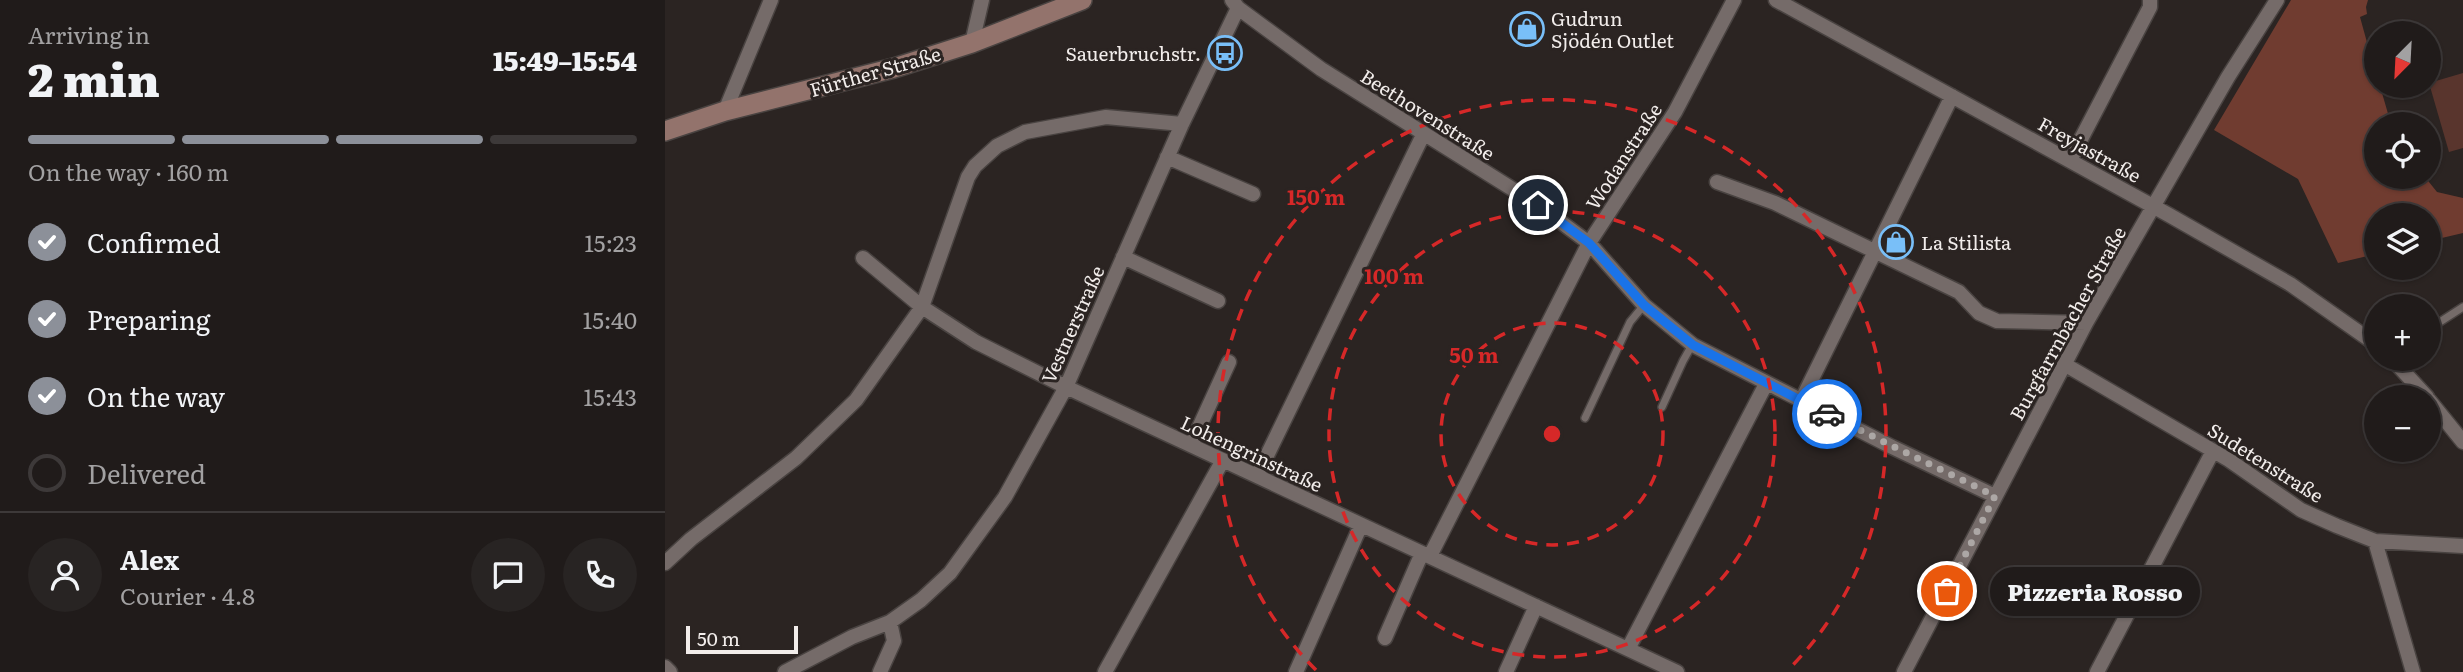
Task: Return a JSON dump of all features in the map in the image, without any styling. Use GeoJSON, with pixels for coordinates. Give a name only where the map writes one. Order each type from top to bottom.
{"type":"FeatureCollection","features":[{"type":"Feature","properties":{"kind":"main road","name":"Fürther Straße"},"geometry":{"type":"LineString","coordinates":[[665,131],[725,111],[884,71],[972,43],[1081,0]]}},
{"type":"Feature","properties":{"kind":"street"},"geometry":{"type":"LineString","coordinates":[[725,111],[771,0]]}},
{"type":"Feature","properties":{"kind":"street"},"geometry":{"type":"LineString","coordinates":[[972,43],[982,0]]}},
{"type":"Feature","properties":{"kind":"street","name":"Wodanstraße"},"geometry":{"type":"LineString","coordinates":[[1426,555],[1589,243],[1675,112],[1734,0]]}},
{"type":"Feature","properties":{"kind":"street","name":"Freyjastraße"},"geometry":{"type":"LineString","coordinates":[[1776,0],[2070,160],[2290,284],[2364,336]]}},
{"type":"Feature","properties":{"kind":"street"},"geometry":{"type":"LineString","coordinates":[[2070,160],[2150,7],[2150,0]]}},
{"type":"Feature","properties":{"kind":"street","name":"Burgfarrnbacher Straße"},"geometry":{"type":"LineString","coordinates":[[1905,672],[2086,323],[2228,77],[2277,0]]}},
{"type":"Feature","properties":{"kind":"street","name":"Beethovenstraße"},"geometry":{"type":"LineString","coordinates":[[1235,4],[1321,69],[1538,205],[1589,243],[1644,305],[1693,345],[1766,384],[1995,496]]}},
{"type":"Feature","properties":{"kind":"street","name":"Vestnerstraße"},"geometry":{"type":"LineString","coordinates":[[785,672],[852,637],[890,622],[921,600],[950,573],[1005,498],[1066,387],[1235,4]]}},
{"type":"Feature","properties":{"kind":"street"},"geometry":{"type":"LineString","coordinates":[[1801,401],[1952,96]]}},
{"type":"Feature","properties":{"kind":"street"},"geometry":{"type":"LineString","coordinates":[[665,563],[691,539],[796,458],[856,400],[922,307],[968,177],[975,166],[997,146],[1025,132],[1106,117],[1182,124]]}},
{"type":"Feature","properties":{"kind":"street"},"geometry":{"type":"LineString","coordinates":[[1257,476],[1423,135]]}},
{"type":"Feature","properties":{"kind":"street"},"geometry":{"type":"LineString","coordinates":[[1167,157],[1253,194]]}},
{"type":"Feature","properties":{"kind":"street"},"geometry":{"type":"LineString","coordinates":[[1717,182],[1776,203],[1959,292],[1979,313],[1997,321],[2086,323]]}},
{"type":"Feature","properties":{"kind":"street"},"geometry":{"type":"LineString","coordinates":[[1123,257],[1218,301]]}},
{"type":"Feature","properties":{"kind":"street","name":"Lohengrinstraße"},"geometry":{"type":"LineString","coordinates":[[863,258],[922,307],[976,342],[1066,387],[1677,672]]}},
{"type":"Feature","properties":{"kind":"street"},"geometry":{"type":"LineString","coordinates":[[1191,445],[1229,362]]}},
{"type":"Feature","properties":{"kind":"street","name":"Sudetenstraße"},"geometry":{"type":"LineString","coordinates":[[2064,364],[2229,460],[2301,510],[2375,541],[2463,546]]}},
{"type":"Feature","properties":{"kind":"street"},"geometry":{"type":"LineString","coordinates":[[2404,371],[2417,385]]}},
{"type":"Feature","properties":{"kind":"street"},"geometry":{"type":"LineString","coordinates":[[1628,649],[1766,384]]}},
{"type":"Feature","properties":{"kind":"street"},"geometry":{"type":"LineString","coordinates":[[2441,414],[2463,442]]}},
{"type":"Feature","properties":{"kind":"street"},"geometry":{"type":"LineString","coordinates":[[2097,672],[2213,451]]}},
{"type":"Feature","properties":{"kind":"street"},"geometry":{"type":"LineString","coordinates":[[1105,672],[1223,460]]}},
{"type":"Feature","properties":{"kind":"street"},"geometry":{"type":"LineString","coordinates":[[1296,672],[1361,525]]}},
{"type":"Feature","properties":{"kind":"street"},"geometry":{"type":"LineString","coordinates":[[2375,541],[2413,672]]}},
{"type":"Feature","properties":{"kind":"street"},"geometry":{"type":"LineString","coordinates":[[1385,638],[1426,555]]}},
{"type":"Feature","properties":{"kind":"street"},"geometry":{"type":"LineString","coordinates":[[1506,672],[1536,606]]}},
{"type":"Feature","properties":{"kind":"street"},"geometry":{"type":"LineString","coordinates":[[880,672],[894,641],[890,622]]}},
{"type":"Feature","properties":{"kind":"street"},"geometry":{"type":"LineString","coordinates":[[665,667],[670,672]]}},
{"type":"Feature","properties":{"kind":"lane"},"geometry":{"type":"LineString","coordinates":[[1585,418],[1630,322],[1644,305]]}},
{"type":"Feature","properties":{"kind":"lane"},"geometry":{"type":"LineString","coordinates":[[2441,322],[2463,307]]}},
{"type":"Feature","properties":{"kind":"lane"},"geometry":{"type":"LineString","coordinates":[[1662,407],[1683,360],[1693,345]]}},
{"type":"Feature","properties":{"kind":"shaded area"},"geometry":{"type":"Polygon","coordinates":[[[2291,0],[2368,0],[2367,14],[2360,17],[2364,32],[2364,98],[2383,98],[2388,112],[2364,112],[2364,189],[2435,189],[2437,192],[2463,198],[2463,233],[2441,238],[2441,203],[2364,203],[2364,257],[2338,263],[2298,179],[2214,130],[2291,0]]]}},
{"type":"Feature","properties":{"kind":"shaded area"},"geometry":{"type":"Polygon","coordinates":[[[2463,73],[2463,148],[2449,152],[2441,124],[2441,112],[2437,112],[2433,98],[2441,98],[2441,79],[2463,73]]]}},
{"type":"Feature","properties":{"kind":"way so far"},"geometry":{"type":"LineString","coordinates":[[1827,414],[1995,496],[1947,591]]}},
{"type":"Feature","properties":{"kind":"place","name":"Gudrun Sjödén Outlet"},"geometry":{"type":"Point","coordinates":[1527,29]}},
{"type":"Feature","properties":{"kind":"place","name":"Sauerbruchstr."},"geometry":{"type":"Point","coordinates":[1225,53]}},
{"type":"Feature","properties":{"kind":"place","name":"La Stilista"},"geometry":{"type":"Point","coordinates":[1896,242]}},
{"type":"Feature","properties":{"kind":"place","name":"Pizzeria Rosso"},"geometry":{"type":"Point","coordinates":[1947,591]}},
{"type":"Feature","properties":{"kind":"route"},"geometry":{"type":"LineString","coordinates":[[1538,205],[1589,243],[1644,305],[1693,345],[1827,414]]}}]}
